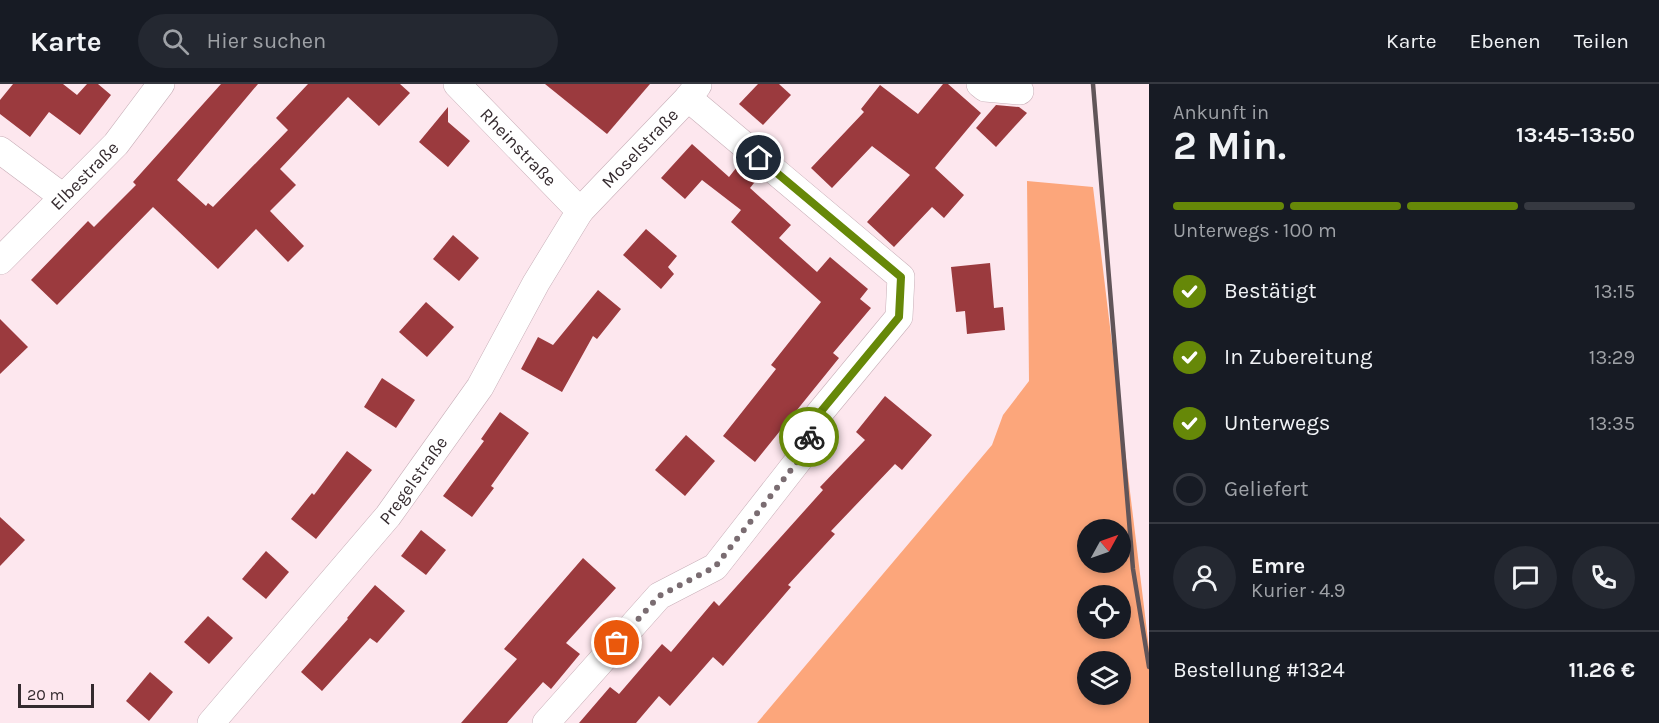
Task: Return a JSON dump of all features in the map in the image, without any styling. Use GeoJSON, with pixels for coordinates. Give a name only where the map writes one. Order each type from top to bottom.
{"type":"FeatureCollection","features":[{"type":"Feature","properties":{"kind":"street","name":"Elbestraße"},"geometry":{"type":"LineString","coordinates":[[0,261],[116,144],[162,84]]}},
{"type":"Feature","properties":{"kind":"street","name":"Rheinstraße"},"geometry":{"type":"LineString","coordinates":[[457,84],[580,211]]}},
{"type":"Feature","properties":{"kind":"street"},"geometry":{"type":"LineString","coordinates":[[980,84],[985,87],[1020,91]]}},
{"type":"Feature","properties":{"kind":"street"},"geometry":{"type":"LineString","coordinates":[[546,723],[659,596],[715,567],[801,457],[818,415],[899,317],[901,277],[693,91]]}},
{"type":"Feature","properties":{"kind":"street","name":"Moselstraße"},"geometry":{"type":"LineString","coordinates":[[580,211],[693,91]]}},
{"type":"Feature","properties":{"kind":"street"},"geometry":{"type":"LineString","coordinates":[[0,150],[63,197]]}},
{"type":"Feature","properties":{"kind":"street","name":"Pregelstraße"},"geometry":{"type":"LineString","coordinates":[[211,723],[388,516],[480,387],[536,283],[580,211]]}},
{"type":"Feature","properties":{"kind":"shaded area"},"geometry":{"type":"Polygon","coordinates":[[[1027,181],[1093,187],[1149,648],[1149,723],[757,723],[992,445],[1003,415],[1029,381],[1027,181]]]}},
{"type":"Feature","properties":{"kind":"building"},"geometry":{"type":"Polygon","coordinates":[[[13,84],[63,84],[77,95],[87,84],[98,84],[111,95],[80,135],[49,112],[30,137],[0,114],[0,100],[13,84]]]}},
{"type":"Feature","properties":{"kind":"building"},"geometry":{"type":"Polygon","coordinates":[[[221,84],[258,84],[177,180],[206,206],[208,203],[213,207],[288,130],[276,118],[308,84],[400,84],[410,93],[379,126],[348,97],[280,169],[296,185],[270,211],[304,246],[288,262],[256,229],[218,269],[153,207],[57,305],[31,280],[88,221],[94,227],[136,185],[133,182],[221,84]]]}},
{"type":"Feature","properties":{"kind":"building"},"geometry":{"type":"Polygon","coordinates":[[[545,84],[650,84],[607,134],[545,84]]]}},
{"type":"Feature","properties":{"kind":"building"},"geometry":{"type":"Polygon","coordinates":[[[758,84],[779,84],[791,95],[763,125],[739,104],[758,84]]]}},
{"type":"Feature","properties":{"kind":"building"},"geometry":{"type":"Polygon","coordinates":[[[943,84],[948,84],[981,113],[935,168],[964,195],[944,218],[932,207],[894,247],[867,222],[910,175],[872,146],[832,188],[811,168],[864,112],[861,109],[880,85],[918,114],[943,84]]]}},
{"type":"Feature","properties":{"kind":"building"},"geometry":{"type":"Polygon","coordinates":[[[996,105],[1019,107],[1027,113],[996,147],[976,128],[996,105]]]}},
{"type":"Feature","properties":{"kind":"building"},"geometry":{"type":"Polygon","coordinates":[[[448,107],[448,122],[470,141],[448,167],[419,142],[448,107]]]}},
{"type":"Feature","properties":{"kind":"building"},"geometry":{"type":"Polygon","coordinates":[[[692,144],[729,177],[740,163],[758,178],[750,188],[791,225],[779,238],[817,272],[830,257],[868,289],[860,299],[871,308],[833,353],[839,358],[755,462],[723,436],[776,369],[771,365],[821,302],[731,222],[741,210],[702,180],[685,199],[661,178],[692,144]]]}},
{"type":"Feature","properties":{"kind":"building"},"geometry":{"type":"Polygon","coordinates":[[[646,229],[677,256],[668,267],[674,274],[661,289],[623,255],[646,229]]]}},
{"type":"Feature","properties":{"kind":"building"},"geometry":{"type":"Polygon","coordinates":[[[453,235],[479,258],[459,281],[433,259],[453,235]]]}},
{"type":"Feature","properties":{"kind":"building"},"geometry":{"type":"Polygon","coordinates":[[[990,263],[994,308],[1003,307],[1005,330],[967,334],[965,311],[956,312],[951,267],[990,263]]]}},
{"type":"Feature","properties":{"kind":"building"},"geometry":{"type":"Polygon","coordinates":[[[598,290],[621,309],[597,339],[593,336],[562,392],[521,369],[538,337],[553,345],[598,290]]]}},
{"type":"Feature","properties":{"kind":"building"},"geometry":{"type":"Polygon","coordinates":[[[426,302],[454,327],[427,357],[399,332],[426,302]]]}},
{"type":"Feature","properties":{"kind":"building"},"geometry":{"type":"Polygon","coordinates":[[[0,319],[28,347],[0,374],[0,319]]]}},
{"type":"Feature","properties":{"kind":"building"},"geometry":{"type":"Polygon","coordinates":[[[382,378],[415,400],[396,428],[364,407],[382,378]]]}},
{"type":"Feature","properties":{"kind":"building"},"geometry":{"type":"Polygon","coordinates":[[[885,396],[932,435],[902,470],[895,464],[831,531],[835,534],[788,585],[791,587],[723,666],[713,657],[670,706],[659,696],[636,723],[579,723],[610,687],[619,694],[662,644],[671,652],[714,601],[719,606],[823,490],[820,487],[865,440],[856,432],[885,396]]]}},
{"type":"Feature","properties":{"kind":"building"},"geometry":{"type":"Polygon","coordinates":[[[500,412],[529,433],[491,486],[494,488],[472,517],[443,496],[484,441],[481,439],[500,412]]]}},
{"type":"Feature","properties":{"kind":"building"},"geometry":{"type":"Polygon","coordinates":[[[686,435],[715,461],[685,496],[655,470],[686,435]]]}},
{"type":"Feature","properties":{"kind":"building"},"geometry":{"type":"Polygon","coordinates":[[[347,451],[372,470],[316,539],[291,519],[312,493],[314,495],[347,451]]]}},
{"type":"Feature","properties":{"kind":"building"},"geometry":{"type":"Polygon","coordinates":[[[0,517],[25,540],[0,566],[0,517]]]}},
{"type":"Feature","properties":{"kind":"building"},"geometry":{"type":"Polygon","coordinates":[[[421,530],[446,550],[426,575],[401,556],[421,530]]]}},
{"type":"Feature","properties":{"kind":"building"},"geometry":{"type":"Polygon","coordinates":[[[266,551],[289,572],[266,599],[242,579],[266,551]]]}},
{"type":"Feature","properties":{"kind":"building"},"geometry":{"type":"Polygon","coordinates":[[[583,558],[616,588],[566,643],[580,654],[551,689],[543,682],[507,723],[461,723],[517,659],[504,649],[583,558]]]}},
{"type":"Feature","properties":{"kind":"building"},"geometry":{"type":"Polygon","coordinates":[[[375,585],[405,611],[377,643],[370,638],[322,691],[301,672],[375,585]]]}},
{"type":"Feature","properties":{"kind":"building"},"geometry":{"type":"Polygon","coordinates":[[[208,616],[233,638],[209,664],[184,642],[208,616]]]}},
{"type":"Feature","properties":{"kind":"building"},"geometry":{"type":"Polygon","coordinates":[[[150,672],[173,692],[149,721],[126,701],[150,672]]]}},
{"type":"Feature","properties":{"kind":"railway"},"geometry":{"type":"LineString","coordinates":[[1093,84],[1133,569],[1149,667]]}},
{"type":"Feature","properties":{"kind":"way so far"},"geometry":{"type":"LineString","coordinates":[[617,643],[659,596],[715,567],[801,457],[809,437]]}},
{"type":"Feature","properties":{"kind":"route"},"geometry":{"type":"LineString","coordinates":[[759,158],[901,277],[899,317],[818,415],[809,437]]}}]}
